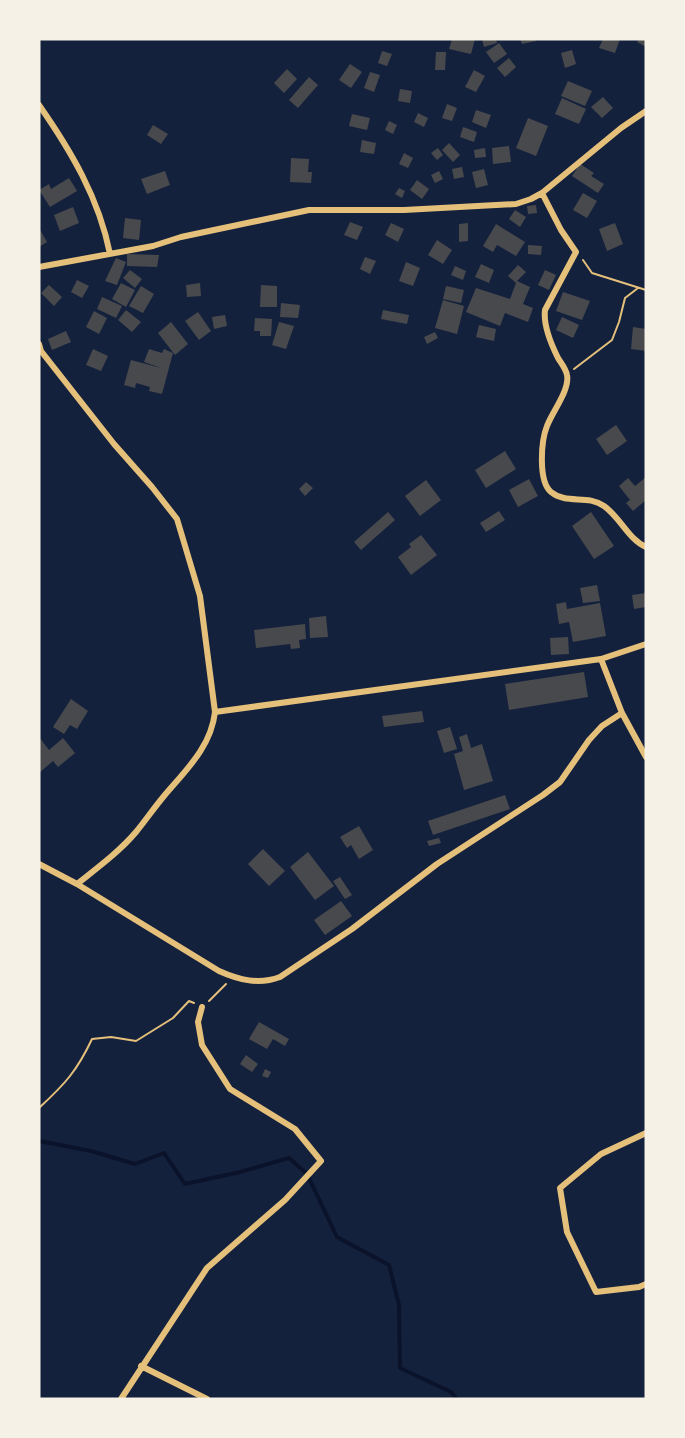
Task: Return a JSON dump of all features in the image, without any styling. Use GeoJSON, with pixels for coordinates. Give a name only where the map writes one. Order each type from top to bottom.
{"type":"FeatureCollection","features":[{"type":"Feature","properties":{"kind":"street"},"geometry":{"type":"LineString","coordinates":[[39,105],[72,155],[89,187],[105,228],[110,254]]}},
{"type":"Feature","properties":{"kind":"street"},"geometry":{"type":"LineString","coordinates":[[39,267],[153,246],[181,237],[309,210],[404,210],[500,206],[524,202],[542,193],[621,128],[646,111]]}},
{"type":"Feature","properties":{"kind":"street"},"geometry":{"type":"LineString","coordinates":[[542,193],[561,230],[576,252],[545,310],[544,318],[553,348],[567,374],[566,385],[546,426],[542,471],[550,492],[562,499],[593,500],[604,506],[636,541],[646,547]]}},
{"type":"Feature","properties":{"kind":"street"},"geometry":{"type":"LineString","coordinates":[[39,344],[41,351],[85,408],[177,519],[200,596],[215,712],[213,727],[206,745],[192,764],[134,834],[106,861],[77,884]]}},
{"type":"Feature","properties":{"kind":"street"},"geometry":{"type":"LineString","coordinates":[[215,712],[601,659],[646,644]]}},
{"type":"Feature","properties":{"kind":"street"},"geometry":{"type":"LineString","coordinates":[[601,659],[622,712],[646,757]]}},
{"type":"Feature","properties":{"kind":"street"},"geometry":{"type":"LineString","coordinates":[[39,864],[77,884],[182,950],[233,978],[268,982],[280,977],[352,929],[437,864],[501,824],[560,782],[589,740],[602,726],[622,712]]}},
{"type":"Feature","properties":{"kind":"street"},"geometry":{"type":"LineString","coordinates":[[121,1399],[207,1268],[285,1200],[321,1161],[295,1130],[230,1089],[202,1045],[198,1022],[202,1007]]}},
{"type":"Feature","properties":{"kind":"street"},"geometry":{"type":"LineString","coordinates":[[646,1133],[601,1154],[560,1188],[567,1232],[596,1292],[639,1287],[646,1284]]}},
{"type":"Feature","properties":{"kind":"street"},"geometry":{"type":"LineString","coordinates":[[141,1366],[207,1399]]}},
{"type":"Feature","properties":{"kind":"path"},"geometry":{"type":"LineString","coordinates":[[576,252],[592,273],[646,290]]}},
{"type":"Feature","properties":{"kind":"path"},"geometry":{"type":"LineString","coordinates":[[567,374],[612,340],[626,298],[638,288]]}},
{"type":"Feature","properties":{"kind":"path"},"geometry":{"type":"LineString","coordinates":[[39,1108],[61,1088],[80,1065],[92,1039],[111,1037],[136,1041],[173,1018],[189,1001],[202,1007],[233,978]]}},
{"type":"Feature","properties":{"kind":"building"},"geometry":{"type":"Polygon","coordinates":[[[452,39],[475,39],[471,54],[449,49],[452,39]]]}},
{"type":"Feature","properties":{"kind":"building"},"geometry":{"type":"Polygon","coordinates":[[[482,39],[496,39],[497,43],[484,47],[482,39]]]}},
{"type":"Feature","properties":{"kind":"building"},"geometry":{"type":"Polygon","coordinates":[[[520,39],[535,39],[536,41],[522,44],[520,39]]]}},
{"type":"Feature","properties":{"kind":"building"},"geometry":{"type":"Polygon","coordinates":[[[603,39],[620,39],[615,53],[599,48],[603,39]]]}},
{"type":"Feature","properties":{"kind":"building"},"geometry":{"type":"Polygon","coordinates":[[[639,39],[646,39],[646,47],[637,42],[639,39]]]}},
{"type":"Feature","properties":{"kind":"building"},"geometry":{"type":"Polygon","coordinates":[[[499,43],[507,54],[494,63],[486,52],[499,43]]]}},
{"type":"Feature","properties":{"kind":"building"},"geometry":{"type":"Polygon","coordinates":[[[572,50],[576,64],[565,68],[561,53],[572,50]]]}},
{"type":"Feature","properties":{"kind":"building"},"geometry":{"type":"Polygon","coordinates":[[[382,51],[392,54],[387,66],[378,63],[382,51]]]}},
{"type":"Feature","properties":{"kind":"building"},"geometry":{"type":"Polygon","coordinates":[[[436,52],[446,52],[445,70],[435,70],[436,52]]]}},
{"type":"Feature","properties":{"kind":"building"},"geometry":{"type":"Polygon","coordinates":[[[509,58],[516,67],[505,77],[497,68],[509,58]]]}},
{"type":"Feature","properties":{"kind":"building"},"geometry":{"type":"Polygon","coordinates":[[[350,64],[362,72],[351,88],[339,80],[350,64]]]}},
{"type":"Feature","properties":{"kind":"building"},"geometry":{"type":"Polygon","coordinates":[[[287,69],[297,79],[284,93],[274,83],[287,69]]]}},
{"type":"Feature","properties":{"kind":"building"},"geometry":{"type":"Polygon","coordinates":[[[474,70],[485,76],[476,92],[465,87],[474,70]]]}},
{"type":"Feature","properties":{"kind":"building"},"geometry":{"type":"Polygon","coordinates":[[[370,72],[380,75],[374,92],[364,88],[370,72]]]}},
{"type":"Feature","properties":{"kind":"building"},"geometry":{"type":"Polygon","coordinates":[[[309,77],[318,85],[298,108],[289,100],[309,77]]]}},
{"type":"Feature","properties":{"kind":"building"},"geometry":{"type":"Polygon","coordinates":[[[568,81],[592,91],[585,106],[561,96],[568,81]]]}},
{"type":"Feature","properties":{"kind":"building"},"geometry":{"type":"Polygon","coordinates":[[[400,89],[412,91],[410,103],[398,101],[400,89]]]}},
{"type":"Feature","properties":{"kind":"building"},"geometry":{"type":"Polygon","coordinates":[[[603,97],[613,108],[602,118],[591,107],[603,97]]]}},
{"type":"Feature","properties":{"kind":"building"},"geometry":{"type":"Polygon","coordinates":[[[562,98],[586,109],[579,124],[555,114],[562,98]]]}},
{"type":"Feature","properties":{"kind":"building"},"geometry":{"type":"Polygon","coordinates":[[[447,104],[457,108],[452,121],[442,118],[447,104]]]}},
{"type":"Feature","properties":{"kind":"building"},"geometry":{"type":"Polygon","coordinates":[[[476,110],[491,115],[486,128],[472,122],[476,110]]]}},
{"type":"Feature","properties":{"kind":"building"},"geometry":{"type":"Polygon","coordinates":[[[418,113],[428,118],[424,127],[414,122],[418,113]]]}},
{"type":"Feature","properties":{"kind":"building"},"geometry":{"type":"Polygon","coordinates":[[[352,114],[370,118],[367,130],[349,126],[352,114]]]}},
{"type":"Feature","properties":{"kind":"building"},"geometry":{"type":"Polygon","coordinates":[[[528,118],[548,126],[536,156],[516,148],[528,118]]]}},
{"type":"Feature","properties":{"kind":"building"},"geometry":{"type":"Polygon","coordinates":[[[389,121],[397,125],[393,134],[385,130],[389,121]]]}},
{"type":"Feature","properties":{"kind":"building"},"geometry":{"type":"Polygon","coordinates":[[[153,125],[168,134],[161,144],[147,135],[153,125]]]}},
{"type":"Feature","properties":{"kind":"building"},"geometry":{"type":"Polygon","coordinates":[[[463,127],[477,132],[474,142],[460,137],[463,127]]]}},
{"type":"Feature","properties":{"kind":"building"},"geometry":{"type":"Polygon","coordinates":[[[362,140],[376,143],[374,154],[360,152],[362,140]]]}},
{"type":"Feature","properties":{"kind":"building"},"geometry":{"type":"Polygon","coordinates":[[[449,143],[460,155],[453,162],[442,150],[449,143]]]}},
{"type":"Feature","properties":{"kind":"building"},"geometry":{"type":"Polygon","coordinates":[[[509,146],[511,162],[493,164],[492,148],[509,146]]]}},
{"type":"Feature","properties":{"kind":"building"},"geometry":{"type":"Polygon","coordinates":[[[438,148],[443,155],[437,160],[431,153],[438,148]]]}},
{"type":"Feature","properties":{"kind":"building"},"geometry":{"type":"Polygon","coordinates":[[[485,148],[486,157],[475,158],[474,150],[485,148]]]}},
{"type":"Feature","properties":{"kind":"building"},"geometry":{"type":"Polygon","coordinates":[[[404,153],[413,158],[408,168],[399,164],[404,153]]]}},
{"type":"Feature","properties":{"kind":"building"},"geometry":{"type":"Polygon","coordinates":[[[291,158],[309,159],[308,172],[312,172],[311,183],[290,182],[291,158]]]}},
{"type":"Feature","properties":{"kind":"building"},"geometry":{"type":"Polygon","coordinates":[[[580,164],[594,173],[591,176],[604,184],[598,193],[572,176],[580,164]]]}},
{"type":"Feature","properties":{"kind":"building"},"geometry":{"type":"Polygon","coordinates":[[[462,167],[464,177],[454,179],[452,169],[462,167]]]}},
{"type":"Feature","properties":{"kind":"building"},"geometry":{"type":"Polygon","coordinates":[[[484,169],[488,185],[476,188],[472,172],[484,169]]]}},
{"type":"Feature","properties":{"kind":"building"},"geometry":{"type":"Polygon","coordinates":[[[165,171],[170,185],[147,194],[141,179],[165,171]]]}},
{"type":"Feature","properties":{"kind":"building"},"geometry":{"type":"Polygon","coordinates":[[[439,171],[443,179],[435,183],[431,175],[439,171]]]}},
{"type":"Feature","properties":{"kind":"building"},"geometry":{"type":"Polygon","coordinates":[[[69,178],[77,191],[50,207],[39,190],[49,184],[51,189],[69,178]]]}},
{"type":"Feature","properties":{"kind":"building"},"geometry":{"type":"Polygon","coordinates":[[[417,180],[429,189],[422,199],[410,190],[417,180]]]}},
{"type":"Feature","properties":{"kind":"building"},"geometry":{"type":"Polygon","coordinates":[[[399,188],[405,191],[402,198],[395,194],[399,188]]]}},
{"type":"Feature","properties":{"kind":"building"},"geometry":{"type":"Polygon","coordinates":[[[583,193],[597,201],[587,218],[573,210],[583,193]]]}},
{"type":"Feature","properties":{"kind":"building"},"geometry":{"type":"Polygon","coordinates":[[[536,205],[537,213],[528,214],[527,206],[536,205]]]}},
{"type":"Feature","properties":{"kind":"building"},"geometry":{"type":"Polygon","coordinates":[[[73,207],[79,223],[60,231],[54,215],[73,207]]]}},
{"type":"Feature","properties":{"kind":"building"},"geometry":{"type":"Polygon","coordinates":[[[515,210],[526,217],[520,227],[509,219],[515,210]]]}},
{"type":"Feature","properties":{"kind":"building"},"geometry":{"type":"Polygon","coordinates":[[[125,218],[141,220],[139,240],[123,238],[125,218]]]}},
{"type":"Feature","properties":{"kind":"building"},"geometry":{"type":"Polygon","coordinates":[[[350,222],[363,227],[357,240],[344,235],[350,222]]]}},
{"type":"Feature","properties":{"kind":"building"},"geometry":{"type":"Polygon","coordinates":[[[391,223],[404,229],[398,242],[385,235],[391,223]]]}},
{"type":"Feature","properties":{"kind":"building"},"geometry":{"type":"Polygon","coordinates":[[[468,223],[468,241],[459,242],[459,224],[468,223]]]}},
{"type":"Feature","properties":{"kind":"building"},"geometry":{"type":"Polygon","coordinates":[[[615,223],[623,244],[607,251],[599,229],[615,223]]]}},
{"type":"Feature","properties":{"kind":"building"},"geometry":{"type":"Polygon","coordinates":[[[496,224],[525,242],[516,256],[497,245],[493,252],[483,246],[496,224]]]}},
{"type":"Feature","properties":{"kind":"building"},"geometry":{"type":"Polygon","coordinates":[[[39,228],[47,242],[39,247],[39,228]]]}},
{"type":"Feature","properties":{"kind":"building"},"geometry":{"type":"Polygon","coordinates":[[[437,240],[452,250],[443,264],[428,255],[437,240]]]}},
{"type":"Feature","properties":{"kind":"building"},"geometry":{"type":"Polygon","coordinates":[[[528,245],[542,246],[541,255],[528,254],[528,245]]]}},
{"type":"Feature","properties":{"kind":"building"},"geometry":{"type":"Polygon","coordinates":[[[127,254],[159,255],[157,267],[127,266],[127,254]]]}},
{"type":"Feature","properties":{"kind":"building"},"geometry":{"type":"Polygon","coordinates":[[[365,257],[376,261],[370,274],[360,269],[365,257]]]}},
{"type":"Feature","properties":{"kind":"building"},"geometry":{"type":"Polygon","coordinates":[[[116,258],[126,262],[117,285],[105,281],[116,258]]]}},
{"type":"Feature","properties":{"kind":"building"},"geometry":{"type":"Polygon","coordinates":[[[406,262],[420,268],[413,286],[399,281],[406,262]]]}},
{"type":"Feature","properties":{"kind":"building"},"geometry":{"type":"Polygon","coordinates":[[[481,264],[494,270],[489,283],[475,277],[481,264]]]}},
{"type":"Feature","properties":{"kind":"building"},"geometry":{"type":"Polygon","coordinates":[[[518,265],[526,272],[517,281],[530,287],[523,304],[533,308],[528,322],[505,313],[500,326],[466,312],[476,288],[510,299],[516,283],[508,276],[518,265]]]}},
{"type":"Feature","properties":{"kind":"building"},"geometry":{"type":"Polygon","coordinates":[[[455,266],[466,271],[463,280],[451,275],[455,266]]]}},
{"type":"Feature","properties":{"kind":"building"},"geometry":{"type":"Polygon","coordinates":[[[130,270],[142,279],[135,288],[123,278],[130,270]]]}},
{"type":"Feature","properties":{"kind":"building"},"geometry":{"type":"Polygon","coordinates":[[[545,270],[556,275],[549,290],[538,285],[545,270]]]}},
{"type":"Feature","properties":{"kind":"building"},"geometry":{"type":"Polygon","coordinates":[[[77,280],[89,286],[82,298],[71,292],[77,280]]]}},
{"type":"Feature","properties":{"kind":"building"},"geometry":{"type":"Polygon","coordinates":[[[121,283],[135,290],[126,307],[112,299],[121,283]]]}},
{"type":"Feature","properties":{"kind":"building"},"geometry":{"type":"Polygon","coordinates":[[[200,283],[201,296],[187,297],[186,285],[200,283]]]}},
{"type":"Feature","properties":{"kind":"building"},"geometry":{"type":"Polygon","coordinates":[[[49,285],[62,297],[54,306],[41,293],[49,285]]]}},
{"type":"Feature","properties":{"kind":"building"},"geometry":{"type":"Polygon","coordinates":[[[261,285],[277,286],[277,307],[260,307],[261,285]]]}},
{"type":"Feature","properties":{"kind":"building"},"geometry":{"type":"Polygon","coordinates":[[[141,286],[154,294],[143,313],[129,306],[141,286]]]}},
{"type":"Feature","properties":{"kind":"building"},"geometry":{"type":"Polygon","coordinates":[[[446,286],[464,290],[461,303],[443,299],[446,286]]]}},
{"type":"Feature","properties":{"kind":"building"},"geometry":{"type":"Polygon","coordinates":[[[563,292],[590,301],[582,320],[556,311],[563,292]]]}},
{"type":"Feature","properties":{"kind":"building"},"geometry":{"type":"Polygon","coordinates":[[[102,297],[122,306],[116,318],[97,309],[102,297]]]}},
{"type":"Feature","properties":{"kind":"building"},"geometry":{"type":"Polygon","coordinates":[[[443,300],[464,306],[457,334],[435,328],[443,300]]]}},
{"type":"Feature","properties":{"kind":"building"},"geometry":{"type":"Polygon","coordinates":[[[281,303],[300,305],[298,318],[280,317],[281,303]]]}},
{"type":"Feature","properties":{"kind":"building"},"geometry":{"type":"Polygon","coordinates":[[[126,310],[141,322],[132,332],[118,320],[126,310]]]}},
{"type":"Feature","properties":{"kind":"building"},"geometry":{"type":"Polygon","coordinates":[[[383,310],[409,315],[407,324],[381,319],[383,310]]]}},
{"type":"Feature","properties":{"kind":"building"},"geometry":{"type":"Polygon","coordinates":[[[94,311],[107,318],[99,334],[86,327],[94,311]]]}},
{"type":"Feature","properties":{"kind":"building"},"geometry":{"type":"Polygon","coordinates":[[[198,312],[211,331],[199,340],[185,321],[198,312]]]}},
{"type":"Feature","properties":{"kind":"building"},"geometry":{"type":"Polygon","coordinates":[[[225,315],[227,326],[214,329],[212,317],[225,315]]]}},
{"type":"Feature","properties":{"kind":"building"},"geometry":{"type":"Polygon","coordinates":[[[562,317],[579,325],[573,338],[556,330],[562,317]]]}},
{"type":"Feature","properties":{"kind":"building"},"geometry":{"type":"Polygon","coordinates":[[[255,318],[272,319],[271,336],[260,336],[260,331],[254,331],[255,318]]]}},
{"type":"Feature","properties":{"kind":"building"},"geometry":{"type":"Polygon","coordinates":[[[171,322],[188,344],[175,355],[158,333],[171,322]]]}},
{"type":"Feature","properties":{"kind":"building"},"geometry":{"type":"Polygon","coordinates":[[[279,322],[294,326],[286,349],[272,345],[279,322]]]}},
{"type":"Feature","properties":{"kind":"building"},"geometry":{"type":"Polygon","coordinates":[[[479,325],[496,329],[494,341],[476,337],[479,325]]]}},
{"type":"Feature","properties":{"kind":"building"},"geometry":{"type":"Polygon","coordinates":[[[633,327],[646,329],[646,351],[631,349],[633,327]]]}},
{"type":"Feature","properties":{"kind":"building"},"geometry":{"type":"Polygon","coordinates":[[[66,331],[71,342],[52,350],[48,339],[66,331]]]}},
{"type":"Feature","properties":{"kind":"building"},"geometry":{"type":"Polygon","coordinates":[[[435,332],[438,338],[427,344],[424,337],[435,332]]]}},
{"type":"Feature","properties":{"kind":"building"},"geometry":{"type":"Polygon","coordinates":[[[93,349],[108,356],[101,371],[86,365],[93,349]]]}},
{"type":"Feature","properties":{"kind":"building"},"geometry":{"type":"Polygon","coordinates":[[[149,349],[162,353],[164,349],[173,353],[162,394],[149,391],[150,387],[136,383],[135,388],[124,385],[131,360],[161,368],[144,362],[149,349]]]}},
{"type":"Feature","properties":{"kind":"building"},"geometry":{"type":"Polygon","coordinates":[[[616,425],[627,441],[607,455],[596,439],[616,425]]]}},
{"type":"Feature","properties":{"kind":"building"},"geometry":{"type":"Polygon","coordinates":[[[505,451],[516,469],[486,488],[475,470],[505,451]]]}},
{"type":"Feature","properties":{"kind":"building"},"geometry":{"type":"Polygon","coordinates":[[[646,477],[646,500],[633,511],[626,503],[630,500],[619,486],[628,478],[635,486],[646,477]]]}},
{"type":"Feature","properties":{"kind":"building"},"geometry":{"type":"Polygon","coordinates":[[[529,479],[538,496],[518,507],[509,490],[529,479]]]}},
{"type":"Feature","properties":{"kind":"building"},"geometry":{"type":"Polygon","coordinates":[[[426,480],[441,500],[420,516],[405,496],[426,480]]]}},
{"type":"Feature","properties":{"kind":"building"},"geometry":{"type":"Polygon","coordinates":[[[306,482],[313,488],[305,496],[299,489],[306,482]]]}},
{"type":"Feature","properties":{"kind":"building"},"geometry":{"type":"Polygon","coordinates":[[[499,511],[505,520],[486,532],[480,523],[499,511]]]}},
{"type":"Feature","properties":{"kind":"building"},"geometry":{"type":"Polygon","coordinates":[[[388,512],[395,520],[361,550],[354,542],[388,512]]]}},
{"type":"Feature","properties":{"kind":"building"},"geometry":{"type":"Polygon","coordinates":[[[591,512],[614,546],[594,559],[572,526],[591,512]]]}},
{"type":"Feature","properties":{"kind":"building"},"geometry":{"type":"Polygon","coordinates":[[[421,535],[437,555],[411,575],[398,557],[421,535]]]}},
{"type":"Feature","properties":{"kind":"building"},"geometry":{"type":"Polygon","coordinates":[[[597,585],[600,601],[583,603],[580,588],[597,585]]]}},
{"type":"Feature","properties":{"kind":"building"},"geometry":{"type":"Polygon","coordinates":[[[646,593],[646,607],[634,609],[632,595],[646,593]]]}},
{"type":"Feature","properties":{"kind":"building"},"geometry":{"type":"Polygon","coordinates":[[[566,602],[567,609],[600,603],[606,636],[573,642],[569,622],[559,624],[556,604],[566,602]]]}},
{"type":"Feature","properties":{"kind":"building"},"geometry":{"type":"Polygon","coordinates":[[[326,616],[328,637],[310,638],[309,618],[326,616]]]}},
{"type":"Feature","properties":{"kind":"building"},"geometry":{"type":"Polygon","coordinates":[[[305,624],[306,639],[299,640],[300,648],[291,649],[290,644],[256,648],[254,630],[305,624]]]}},
{"type":"Feature","properties":{"kind":"building"},"geometry":{"type":"Polygon","coordinates":[[[568,637],[569,654],[551,655],[550,638],[568,637]]]}},
{"type":"Feature","properties":{"kind":"building"},"geometry":{"type":"Polygon","coordinates":[[[584,672],[588,697],[509,710],[505,684],[584,672]]]}},
{"type":"Feature","properties":{"kind":"building"},"geometry":{"type":"Polygon","coordinates":[[[71,699],[88,711],[77,729],[70,725],[64,734],[53,727],[71,699]]]}},
{"type":"Feature","properties":{"kind":"building"},"geometry":{"type":"Polygon","coordinates":[[[422,711],[424,722],[384,727],[382,716],[422,711]]]}},
{"type":"Feature","properties":{"kind":"building"},"geometry":{"type":"Polygon","coordinates":[[[450,727],[457,749],[444,753],[437,731],[450,727]]]}},
{"type":"Feature","properties":{"kind":"building"},"geometry":{"type":"Polygon","coordinates":[[[467,734],[471,748],[482,744],[493,781],[464,790],[454,754],[463,751],[459,737],[467,734]]]}},
{"type":"Feature","properties":{"kind":"building"},"geometry":{"type":"Polygon","coordinates":[[[39,737],[49,750],[63,738],[75,753],[58,767],[53,761],[39,773],[39,737]]]}},
{"type":"Feature","properties":{"kind":"building"},"geometry":{"type":"Polygon","coordinates":[[[505,795],[510,809],[433,835],[428,821],[505,795]]]}},
{"type":"Feature","properties":{"kind":"building"},"geometry":{"type":"Polygon","coordinates":[[[359,826],[373,850],[359,859],[351,845],[347,848],[340,837],[359,826]]]}},
{"type":"Feature","properties":{"kind":"building"},"geometry":{"type":"Polygon","coordinates":[[[439,838],[441,843],[429,846],[427,841],[439,838]]]}},
{"type":"Feature","properties":{"kind":"building"},"geometry":{"type":"Polygon","coordinates":[[[263,849],[285,871],[269,886],[248,864],[263,849]]]}},
{"type":"Feature","properties":{"kind":"building"},"geometry":{"type":"Polygon","coordinates":[[[308,852],[334,886],[315,900],[290,867],[308,852]]]}},
{"type":"Feature","properties":{"kind":"building"},"geometry":{"type":"Polygon","coordinates":[[[340,877],[352,895],[345,899],[333,881],[340,877]]]}},
{"type":"Feature","properties":{"kind":"building"},"geometry":{"type":"Polygon","coordinates":[[[341,901],[352,916],[325,935],[314,920],[341,901]]]}},
{"type":"Feature","properties":{"kind":"building"},"geometry":{"type":"Polygon","coordinates":[[[259,1022],[289,1039],[285,1046],[273,1039],[267,1049],[249,1039],[259,1022]]]}},
{"type":"Feature","properties":{"kind":"building"},"geometry":{"type":"Polygon","coordinates":[[[246,1055],[258,1064],[252,1072],[240,1064],[246,1055]]]}},
{"type":"Feature","properties":{"kind":"building"},"geometry":{"type":"Polygon","coordinates":[[[265,1069],[271,1072],[268,1078],[262,1076],[265,1069]]]}},
{"type":"Feature","properties":{"kind":"waterway"},"geometry":{"type":"LineString","coordinates":[[39,1141],[91,1151],[135,1164],[164,1153],[185,1184],[289,1158],[307,1174],[337,1237],[389,1265],[399,1305],[400,1368],[451,1392],[457,1399]]}}]}
